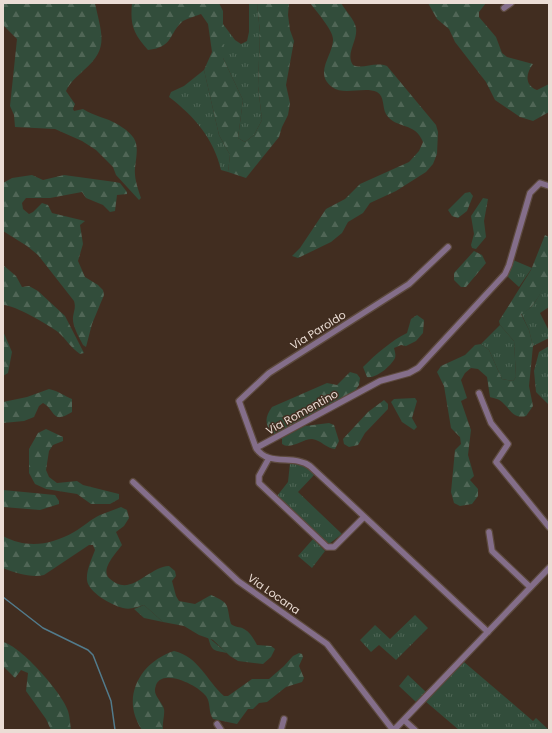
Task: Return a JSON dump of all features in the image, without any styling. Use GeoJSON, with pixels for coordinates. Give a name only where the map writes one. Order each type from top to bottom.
{"type":"FeatureCollection","features":[{"type":"Feature","properties":{"kind":"street"},"geometry":{"type":"LineString","coordinates":[[504,8],[511,3]]}},
{"type":"Feature","properties":{"kind":"street","name":"Via Romentino"},"geometry":{"type":"LineString","coordinates":[[256,448],[380,381],[409,374],[418,368],[505,274],[510,265],[530,193],[540,183],[549,186]]}},
{"type":"Feature","properties":{"kind":"street","name":"Via Paroldo"},"geometry":{"type":"LineString","coordinates":[[256,448],[239,401],[269,373],[409,284],[448,247]]}},
{"type":"Feature","properties":{"kind":"street"},"geometry":{"type":"LineString","coordinates":[[479,393],[488,419],[508,444],[496,462],[549,527]]}},
{"type":"Feature","properties":{"kind":"street"},"geometry":{"type":"LineString","coordinates":[[256,448],[262,455],[269,458],[300,461],[308,465],[488,632]]}},
{"type":"Feature","properties":{"kind":"street"},"geometry":{"type":"LineString","coordinates":[[269,458],[259,474],[259,483],[327,547],[334,547],[364,517]]}},
{"type":"Feature","properties":{"kind":"street","name":"Via Locana"},"geometry":{"type":"LineString","coordinates":[[133,482],[238,581],[327,644],[394,730]]}},
{"type":"Feature","properties":{"kind":"street"},"geometry":{"type":"LineString","coordinates":[[489,532],[492,551],[530,587]]}},
{"type":"Feature","properties":{"kind":"street"},"geometry":{"type":"LineString","coordinates":[[394,730],[549,568]]}},
{"type":"Feature","properties":{"kind":"street"},"geometry":{"type":"LineString","coordinates":[[281,730],[284,720]]}},
{"type":"Feature","properties":{"kind":"street"},"geometry":{"type":"LineString","coordinates":[[404,720],[415,730]]}},
{"type":"Feature","properties":{"kind":"street"},"geometry":{"type":"LineString","coordinates":[[217,724],[221,730]]}},
{"type":"Feature","properties":{"kind":"green space"},"geometry":{"type":"Polygon","coordinates":[[[3,3],[95,3],[102,40],[98,54],[72,82],[66,91],[75,104],[73,109],[74,111],[83,109],[113,122],[130,133],[134,138],[137,147],[135,172],[136,183],[141,198],[139,200],[116,175],[113,167],[96,150],[82,141],[55,129],[15,127],[14,115],[10,106],[17,39],[3,25],[3,3]]]}},
{"type":"Feature","properties":{"kind":"green space"},"geometry":{"type":"Polygon","coordinates":[[[132,3],[219,3],[223,11],[223,58],[243,100],[238,138],[245,142],[254,135],[262,120],[258,86],[260,33],[257,3],[289,3],[288,15],[290,30],[294,41],[286,85],[290,103],[288,115],[279,137],[246,178],[228,172],[230,155],[219,135],[204,70],[212,52],[208,24],[201,14],[187,19],[178,26],[167,43],[148,50],[139,39],[132,23],[132,3]]]}},
{"type":"Feature","properties":{"kind":"green space"},"geometry":{"type":"Polygon","coordinates":[[[249,3],[257,3],[260,33],[258,86],[262,120],[254,135],[245,142],[238,138],[243,100],[223,58],[223,24],[235,40],[241,44],[247,41],[249,32],[249,3]]]}},
{"type":"Feature","properties":{"kind":"green space"},"geometry":{"type":"Polygon","coordinates":[[[310,3],[341,3],[352,18],[356,28],[350,56],[353,65],[361,67],[378,64],[387,66],[436,125],[438,132],[437,154],[433,164],[426,172],[396,191],[370,203],[363,213],[348,222],[342,233],[331,242],[298,258],[292,256],[300,248],[326,209],[345,199],[360,184],[409,162],[419,151],[423,142],[420,135],[415,131],[390,119],[386,114],[380,94],[377,92],[372,90],[337,90],[327,82],[324,76],[324,70],[331,51],[333,39],[327,26],[310,3]]]}},
{"type":"Feature","properties":{"kind":"green space"},"geometry":{"type":"Polygon","coordinates":[[[428,3],[486,3],[479,12],[479,17],[496,37],[502,53],[507,57],[533,64],[529,71],[528,82],[533,88],[537,90],[549,84],[549,112],[533,121],[520,117],[495,100],[486,82],[455,42],[449,29],[437,19],[428,3]]]}},
{"type":"Feature","properties":{"kind":"green space"},"geometry":{"type":"Polygon","coordinates":[[[204,70],[219,135],[230,155],[228,172],[221,170],[218,159],[208,138],[195,120],[169,97],[171,92],[184,86],[204,70]]]}},
{"type":"Feature","properties":{"kind":"green space"},"geometry":{"type":"Polygon","coordinates":[[[32,175],[43,180],[64,175],[115,182],[120,183],[127,192],[127,194],[117,195],[115,211],[110,212],[103,205],[86,198],[82,192],[50,198],[26,198],[22,203],[23,209],[29,214],[42,203],[48,205],[52,213],[85,221],[80,225],[83,244],[78,261],[85,277],[98,285],[103,290],[104,295],[92,324],[86,347],[83,345],[74,324],[74,301],[38,255],[27,246],[3,231],[3,183],[12,178],[32,175]]]}},
{"type":"Feature","properties":{"kind":"green space"},"geometry":{"type":"Polygon","coordinates":[[[470,192],[473,196],[467,211],[458,218],[452,216],[448,210],[465,193],[470,192]]]}},
{"type":"Feature","properties":{"kind":"green space"},"geometry":{"type":"Polygon","coordinates":[[[483,198],[488,199],[484,221],[486,237],[476,249],[472,248],[471,245],[474,234],[471,216],[483,198]]]}},
{"type":"Feature","properties":{"kind":"green space"},"geometry":{"type":"Polygon","coordinates":[[[545,235],[549,237],[549,272],[545,284],[535,302],[521,314],[529,330],[533,346],[529,386],[533,406],[526,416],[522,417],[515,415],[501,401],[490,397],[487,377],[478,369],[471,368],[465,373],[461,380],[467,398],[461,401],[471,430],[468,455],[474,476],[470,480],[478,489],[478,496],[472,504],[460,506],[454,503],[451,492],[455,450],[461,444],[460,437],[451,428],[444,386],[437,372],[441,366],[465,355],[475,345],[481,344],[489,350],[502,379],[513,381],[516,377],[514,341],[500,325],[499,321],[531,270],[545,235]]]}},
{"type":"Feature","properties":{"kind":"green space"},"geometry":{"type":"Polygon","coordinates":[[[474,251],[482,255],[486,263],[466,287],[461,287],[454,280],[454,273],[474,251]]]}},
{"type":"Feature","properties":{"kind":"green space"},"geometry":{"type":"Polygon","coordinates":[[[513,260],[532,268],[519,287],[507,276],[513,260]]]}},
{"type":"Feature","properties":{"kind":"green space"},"geometry":{"type":"Polygon","coordinates":[[[3,265],[16,276],[22,287],[29,286],[38,291],[65,316],[84,353],[80,354],[77,352],[58,332],[47,325],[22,311],[3,305],[3,265]]]}},
{"type":"Feature","properties":{"kind":"green space"},"geometry":{"type":"Polygon","coordinates":[[[549,272],[549,307],[540,313],[549,331],[549,338],[533,346],[529,330],[521,313],[527,311],[535,302],[542,290],[549,272]]]}},
{"type":"Feature","properties":{"kind":"green space"},"geometry":{"type":"Polygon","coordinates":[[[417,315],[424,320],[423,333],[416,341],[406,346],[401,345],[394,348],[395,357],[390,365],[379,374],[367,377],[363,367],[384,348],[407,333],[411,319],[417,315]]]}},
{"type":"Feature","properties":{"kind":"green space"},"geometry":{"type":"Polygon","coordinates":[[[500,325],[514,341],[516,377],[513,381],[502,379],[489,350],[481,344],[500,325]]]}},
{"type":"Feature","properties":{"kind":"green space"},"geometry":{"type":"Polygon","coordinates":[[[3,331],[12,352],[8,373],[3,376],[3,331]]]}},
{"type":"Feature","properties":{"kind":"green space"},"geometry":{"type":"Polygon","coordinates":[[[549,346],[549,405],[536,392],[534,371],[539,352],[549,346]]]}},
{"type":"Feature","properties":{"kind":"green space"},"geometry":{"type":"Polygon","coordinates":[[[350,372],[357,374],[360,378],[359,385],[354,392],[273,435],[268,428],[266,421],[272,407],[327,383],[337,385],[350,372]]]}},
{"type":"Feature","properties":{"kind":"green space"},"geometry":{"type":"Polygon","coordinates":[[[49,389],[72,399],[72,412],[65,416],[57,417],[43,403],[39,406],[34,417],[24,421],[3,423],[3,402],[27,397],[49,389]]]}},
{"type":"Feature","properties":{"kind":"green space"},"geometry":{"type":"Polygon","coordinates":[[[415,398],[417,401],[412,418],[417,427],[414,430],[402,422],[391,402],[394,399],[415,398]]]}},
{"type":"Feature","properties":{"kind":"green space"},"geometry":{"type":"Polygon","coordinates":[[[384,400],[388,404],[388,409],[365,433],[358,445],[349,447],[344,444],[343,439],[368,412],[384,400]]]}},
{"type":"Feature","properties":{"kind":"green space"},"geometry":{"type":"Polygon","coordinates":[[[329,423],[334,425],[339,441],[335,449],[329,448],[312,439],[289,446],[282,444],[282,438],[305,426],[329,423]]]}},
{"type":"Feature","properties":{"kind":"green space"},"geometry":{"type":"Polygon","coordinates":[[[46,429],[63,437],[63,441],[53,445],[49,451],[46,470],[49,477],[57,483],[77,481],[83,485],[119,494],[119,499],[110,504],[91,504],[77,494],[46,489],[35,484],[29,473],[29,449],[38,433],[46,429]]]}},
{"type":"Feature","properties":{"kind":"green space"},"geometry":{"type":"Polygon","coordinates":[[[290,463],[304,466],[315,474],[298,492],[342,534],[329,544],[277,496],[288,482],[290,463]]]}},
{"type":"Feature","properties":{"kind":"green space"},"geometry":{"type":"Polygon","coordinates":[[[3,490],[55,495],[59,501],[59,504],[40,510],[3,507],[3,490]]]}},
{"type":"Feature","properties":{"kind":"green space"},"geometry":{"type":"Polygon","coordinates":[[[121,507],[127,510],[129,518],[124,526],[116,532],[122,545],[108,565],[107,574],[109,578],[117,584],[132,584],[153,571],[169,566],[175,571],[176,576],[172,581],[179,601],[195,604],[211,595],[222,601],[227,605],[231,624],[246,630],[252,636],[257,645],[271,646],[275,649],[271,657],[263,664],[238,661],[230,656],[213,640],[199,635],[184,626],[163,622],[144,605],[126,609],[107,601],[88,585],[88,569],[95,550],[93,545],[89,545],[44,575],[34,576],[13,572],[3,568],[3,536],[21,543],[30,544],[39,544],[57,540],[77,530],[97,517],[121,507]]]}},
{"type":"Feature","properties":{"kind":"green space"},"geometry":{"type":"Polygon","coordinates":[[[313,539],[325,551],[312,568],[298,556],[313,539]]]}},
{"type":"Feature","properties":{"kind":"green space"},"geometry":{"type":"Polygon","coordinates":[[[144,605],[163,622],[144,618],[134,609],[144,605]]]}},
{"type":"Feature","properties":{"kind":"green space"},"geometry":{"type":"Polygon","coordinates":[[[415,615],[428,628],[396,660],[379,645],[371,652],[360,640],[375,625],[390,639],[415,615]]]}},
{"type":"Feature","properties":{"kind":"green space"},"geometry":{"type":"Polygon","coordinates":[[[208,637],[227,653],[214,650],[208,637]]]}},
{"type":"Feature","properties":{"kind":"green space"},"geometry":{"type":"Polygon","coordinates":[[[3,642],[11,645],[20,652],[50,683],[65,703],[70,718],[71,730],[51,730],[46,719],[26,691],[28,673],[21,670],[15,678],[3,666],[3,642]]]}},
{"type":"Feature","properties":{"kind":"green space"},"geometry":{"type":"Polygon","coordinates":[[[174,651],[190,658],[224,696],[228,696],[252,679],[269,679],[293,656],[299,653],[302,654],[303,657],[299,666],[304,678],[302,682],[286,687],[267,702],[259,703],[253,709],[248,709],[237,724],[213,719],[210,713],[208,699],[195,687],[179,679],[163,678],[158,682],[155,692],[164,709],[163,730],[142,730],[136,718],[133,706],[133,694],[137,683],[143,672],[152,663],[162,656],[174,651]]]}},
{"type":"Feature","properties":{"kind":"green space"},"geometry":{"type":"Polygon","coordinates":[[[464,662],[533,721],[536,718],[549,730],[459,730],[425,701],[464,662]]]}},
{"type":"Feature","properties":{"kind":"green space"},"geometry":{"type":"Polygon","coordinates":[[[408,675],[426,692],[416,702],[399,686],[408,675]]]}},
{"type":"Feature","properties":{"kind":"waterway"},"geometry":{"type":"LineString","coordinates":[[3,597],[43,628],[88,650],[93,655],[111,701],[115,730]]}}]}
